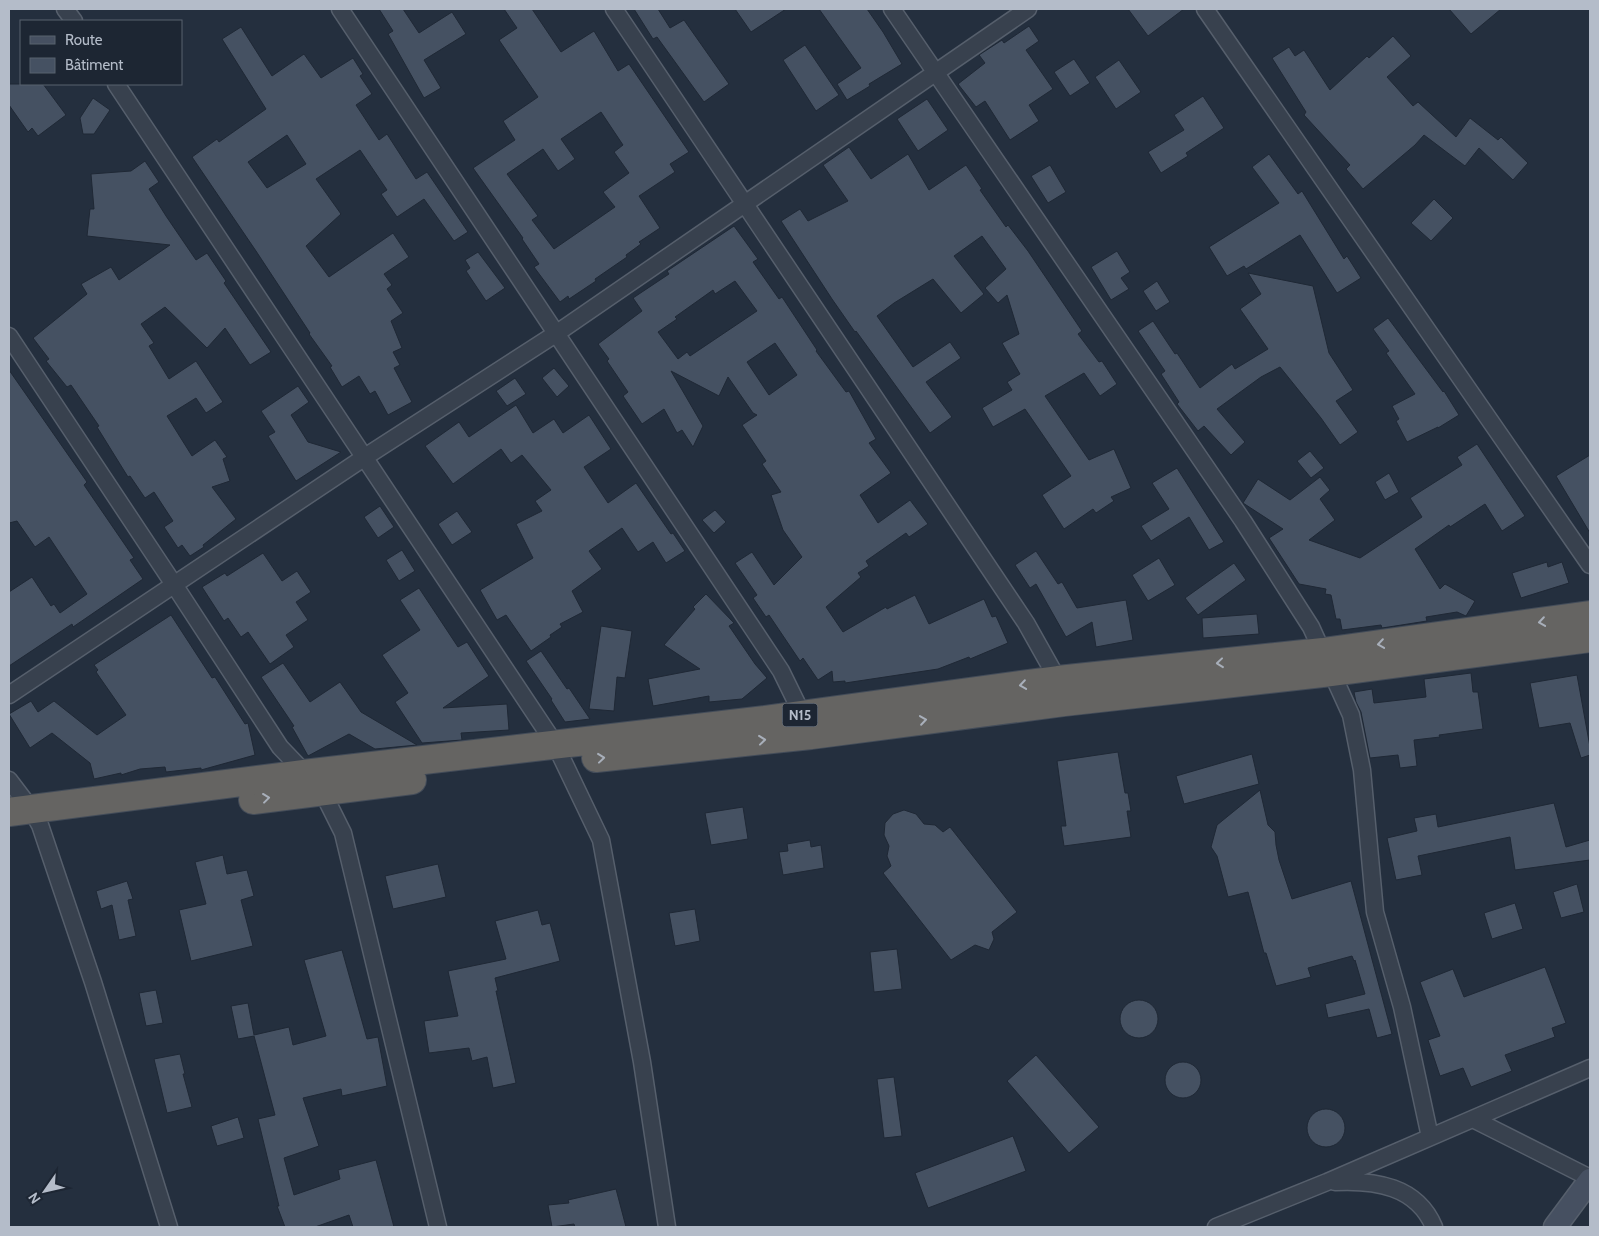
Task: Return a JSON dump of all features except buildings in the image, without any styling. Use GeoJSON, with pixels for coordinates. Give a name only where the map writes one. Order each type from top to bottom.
{"type":"FeatureCollection","features":[{"type":"Feature","properties":{"kind":"highway","name":"N15"},"geometry":{"type":"LineString","coordinates":[[1327,662],[1590,615]]}},
{"type":"Feature","properties":{"kind":"highway","name":"N15"},"geometry":{"type":"LineString","coordinates":[[9,830],[26,815],[807,725],[1061,691],[1327,662],[1590,638]]}},
{"type":"Feature","properties":{"kind":"main road"},"geometry":{"type":"LineString","coordinates":[[1555,1227],[1590,1179]]}},
{"type":"Feature","properties":{"kind":"street"},"geometry":{"type":"LineString","coordinates":[[66,9],[73,20]]}},
{"type":"Feature","properties":{"kind":"street"},"geometry":{"type":"LineString","coordinates":[[340,9],[781,671],[807,725]]}},
{"type":"Feature","properties":{"kind":"street"},"geometry":{"type":"LineString","coordinates":[[614,9],[1026,623],[1061,691]]}},
{"type":"Feature","properties":{"kind":"street"},"geometry":{"type":"LineString","coordinates":[[892,9],[1243,521],[1311,627],[1351,715],[1362,770],[1376,912],[1402,1007],[1430,1137]]}},
{"type":"Feature","properties":{"kind":"street"},"geometry":{"type":"LineString","coordinates":[[9,695],[365,458],[557,333],[1028,9]]}},
{"type":"Feature","properties":{"kind":"street"},"geometry":{"type":"LineString","coordinates":[[1205,9],[1590,565]]}},
{"type":"Feature","properties":{"kind":"street"},"geometry":{"type":"LineString","coordinates":[[117,85],[560,752],[601,840],[642,1062],[667,1227]]}},
{"type":"Feature","properties":{"kind":"street"},"geometry":{"type":"LineString","coordinates":[[9,336],[280,747],[313,783],[342,834],[438,1227]]}},
{"type":"Feature","properties":{"kind":"street"},"geometry":{"type":"LineString","coordinates":[[9,780],[26,815],[93,982],[169,1227]]}},
{"type":"Feature","properties":{"kind":"street"},"geometry":{"type":"LineString","coordinates":[[1216,1227],[1326,1182],[1590,1068]]}},
{"type":"Feature","properties":{"kind":"street"},"geometry":{"type":"LineString","coordinates":[[1472,1119],[1590,1179]]}},
{"type":"Feature","properties":{"kind":"street"},"geometry":{"type":"LineString","coordinates":[[1326,1182],[1354,1181],[1378,1184],[1405,1193],[1421,1205],[1430,1217],[1434,1227]]}}]}
